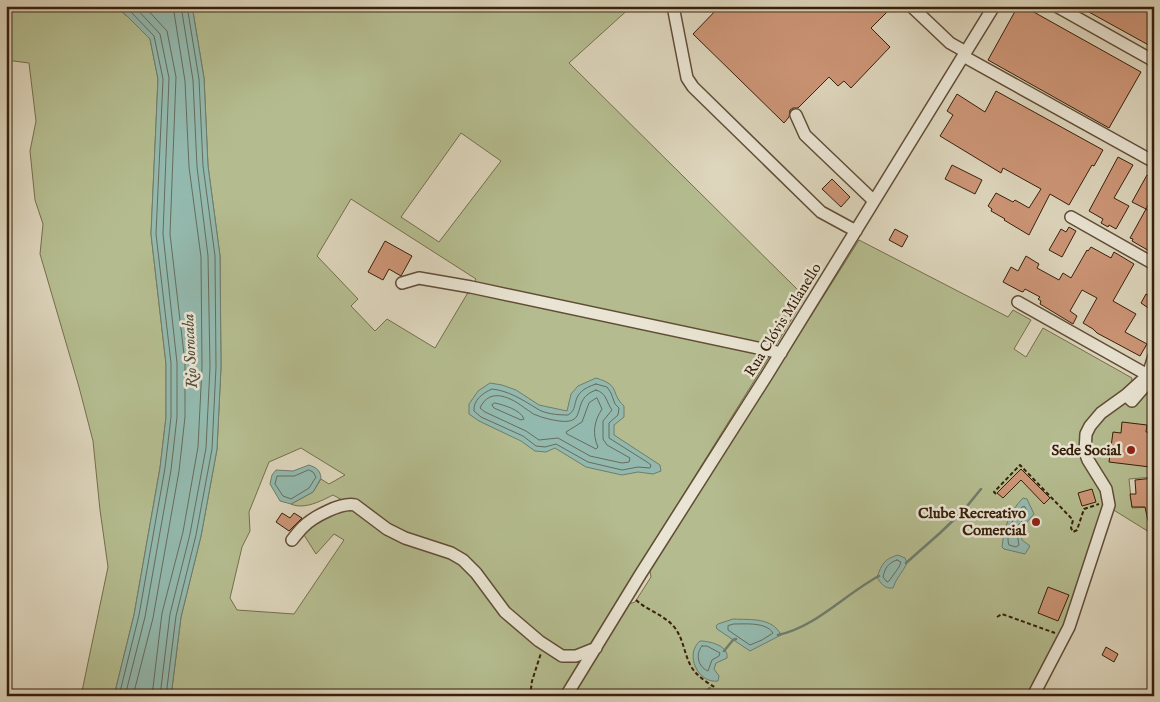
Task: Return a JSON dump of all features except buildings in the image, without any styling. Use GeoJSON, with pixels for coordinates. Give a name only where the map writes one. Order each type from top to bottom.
{"type":"FeatureCollection","features":[{"type":"Feature","properties":{"kind":"street"},"geometry":{"type":"LineString","coordinates":[[674,6],[687,78],[692,87],[820,212],[856,231]]}},
{"type":"Feature","properties":{"kind":"street"},"geometry":{"type":"LineString","coordinates":[[911,6],[950,43],[965,54],[1154,162]]}},
{"type":"Feature","properties":{"kind":"street","name":"Rua Clóvis Milanello"},"geometry":{"type":"LineString","coordinates":[[566,696],[781,353],[994,6]]}},
{"type":"Feature","properties":{"kind":"street"},"geometry":{"type":"LineString","coordinates":[[1056,6],[1154,61]]}},
{"type":"Feature","properties":{"kind":"street"},"geometry":{"type":"LineString","coordinates":[[796,115],[805,135],[874,201]]}},
{"type":"Feature","properties":{"kind":"street"},"geometry":{"type":"LineString","coordinates":[[1071,217],[1154,264]]}},
{"type":"Feature","properties":{"kind":"street"},"geometry":{"type":"LineString","coordinates":[[402,283],[419,278],[471,287],[781,353]]}},
{"type":"Feature","properties":{"kind":"street"},"geometry":{"type":"LineString","coordinates":[[1018,302],[1151,377]]}},
{"type":"Feature","properties":{"kind":"street"},"geometry":{"type":"LineString","coordinates":[[1033,696],[1069,627],[1109,505],[1102,482],[1085,452],[1086,434],[1095,419],[1107,407],[1151,377],[1154,356]]}},
{"type":"Feature","properties":{"kind":"street"},"geometry":{"type":"LineString","coordinates":[[292,540],[304,526],[328,510],[350,504],[355,505],[376,523],[387,529],[405,538],[451,553],[463,560],[476,573],[505,612],[539,641],[565,657],[576,656],[596,648]]}},
{"type":"Feature","properties":{"kind":"path"},"geometry":{"type":"LineString","coordinates":[[996,494],[994,492],[1020,465],[1073,520],[1071,528],[1073,532],[1077,530],[1084,509],[1109,500]]}},
{"type":"Feature","properties":{"kind":"path"},"geometry":{"type":"LineString","coordinates":[[628,595],[671,623],[680,636],[692,668],[699,676],[716,688]]}},
{"type":"Feature","properties":{"kind":"path"},"geometry":{"type":"LineString","coordinates":[[997,617],[1002,614],[1064,636]]}},
{"type":"Feature","properties":{"kind":"path"},"geometry":{"type":"LineString","coordinates":[[530,696],[532,681],[542,651],[539,641]]}},
{"type":"Feature","properties":{"kind":"green space"},"geometry":{"type":"Polygon","coordinates":[[[6,6],[114,6],[150,39],[158,79],[151,234],[166,364],[166,417],[160,468],[134,615],[114,696],[81,696],[108,567],[93,441],[40,254],[43,224],[35,200],[30,151],[36,121],[29,63],[6,60],[6,6]]]}},
{"type":"Feature","properties":{"kind":"green space"},"geometry":{"type":"Polygon","coordinates":[[[192,6],[632,6],[569,63],[805,297],[776,345],[765,347],[763,353],[769,357],[589,646],[570,659],[582,661],[562,696],[171,696],[181,617],[201,536],[217,449],[221,367],[220,256],[208,166],[204,78],[192,6]],[[461,133],[401,217],[439,242],[501,161],[461,133]],[[351,199],[317,256],[358,299],[351,306],[375,331],[387,319],[435,348],[476,279],[351,199]],[[301,448],[269,462],[249,512],[250,531],[242,547],[230,598],[237,610],[294,614],[344,540],[334,534],[316,554],[304,535],[305,528],[344,501],[333,495],[307,505],[296,506],[291,504],[313,492],[321,479],[329,484],[345,475],[301,448]]]}},
{"type":"Feature","properties":{"kind":"green space"},"geometry":{"type":"Polygon","coordinates":[[[859,240],[1008,317],[1013,310],[1031,320],[1014,349],[1026,357],[1043,328],[1132,378],[1131,385],[1146,395],[1151,389],[1154,390],[1154,477],[1129,479],[1132,508],[1154,507],[1154,535],[1112,509],[1036,696],[571,696],[629,604],[635,602],[651,577],[650,571],[859,240]]]}},
{"type":"Feature","properties":{"kind":"water","name":"Rio Sorocaba"},"geometry":{"type":"Polygon","coordinates":[[[114,6],[192,6],[204,78],[208,166],[220,256],[221,367],[217,449],[201,536],[181,617],[171,696],[114,696],[134,615],[160,468],[166,417],[166,364],[151,234],[158,79],[150,39],[114,6]]]}},
{"type":"Feature","properties":{"kind":"water"},"geometry":{"type":"Polygon","coordinates":[[[596,378],[612,387],[624,406],[624,417],[614,425],[614,435],[660,465],[661,471],[653,474],[638,472],[622,475],[586,467],[555,448],[546,452],[535,451],[521,441],[479,421],[469,414],[469,404],[478,391],[490,383],[516,390],[539,405],[567,411],[571,394],[578,386],[596,378]]]}},
{"type":"Feature","properties":{"kind":"water"},"geometry":{"type":"Polygon","coordinates":[[[309,465],[318,470],[321,478],[313,492],[291,504],[280,501],[270,484],[272,475],[276,470],[293,471],[309,465]]]}},
{"type":"Feature","properties":{"kind":"water"},"geometry":{"type":"Polygon","coordinates":[[[1023,498],[1027,499],[1034,514],[1020,530],[1022,540],[1030,546],[1025,554],[1002,547],[1008,521],[1014,509],[1023,498]]]}},
{"type":"Feature","properties":{"kind":"water"},"geometry":{"type":"Polygon","coordinates":[[[898,555],[905,558],[907,563],[893,588],[885,587],[877,577],[880,569],[890,558],[898,555]]]}},
{"type":"Feature","properties":{"kind":"water"},"geometry":{"type":"Polygon","coordinates":[[[733,619],[767,622],[777,629],[781,635],[750,651],[717,629],[716,626],[718,624],[733,619]]]}},
{"type":"Feature","properties":{"kind":"water"},"geometry":{"type":"Polygon","coordinates":[[[700,641],[718,645],[727,654],[727,658],[716,663],[714,669],[719,676],[718,681],[704,678],[696,667],[693,653],[700,641]]]}},
{"type":"Feature","properties":{"kind":"waterway"},"geometry":{"type":"LineString","coordinates":[[906,563],[963,511],[981,489]]}},
{"type":"Feature","properties":{"kind":"waterway"},"geometry":{"type":"LineString","coordinates":[[778,635],[792,631],[818,618],[866,583],[879,576]]}},
{"type":"Feature","properties":{"kind":"waterway"},"geometry":{"type":"LineString","coordinates":[[724,651],[736,639]]}},
{"type":"Feature","properties":{"kind":"waterway"},"geometry":{"type":"LineString","coordinates":[[699,696],[710,688]]}},
{"type":"Feature","properties":{"kind":"waterway"},"geometry":{"type":"LineString","coordinates":[[685,696],[688,694],[695,696]]}},
{"type":"Feature","properties":{"kind":"place","name":"Sede Social"},"geometry":{"type":"Point","coordinates":[1131,450]}},
{"type":"Feature","properties":{"kind":"place","name":"Clube Recreativo Comercial"},"geometry":{"type":"Point","coordinates":[1036,522]}}]}
